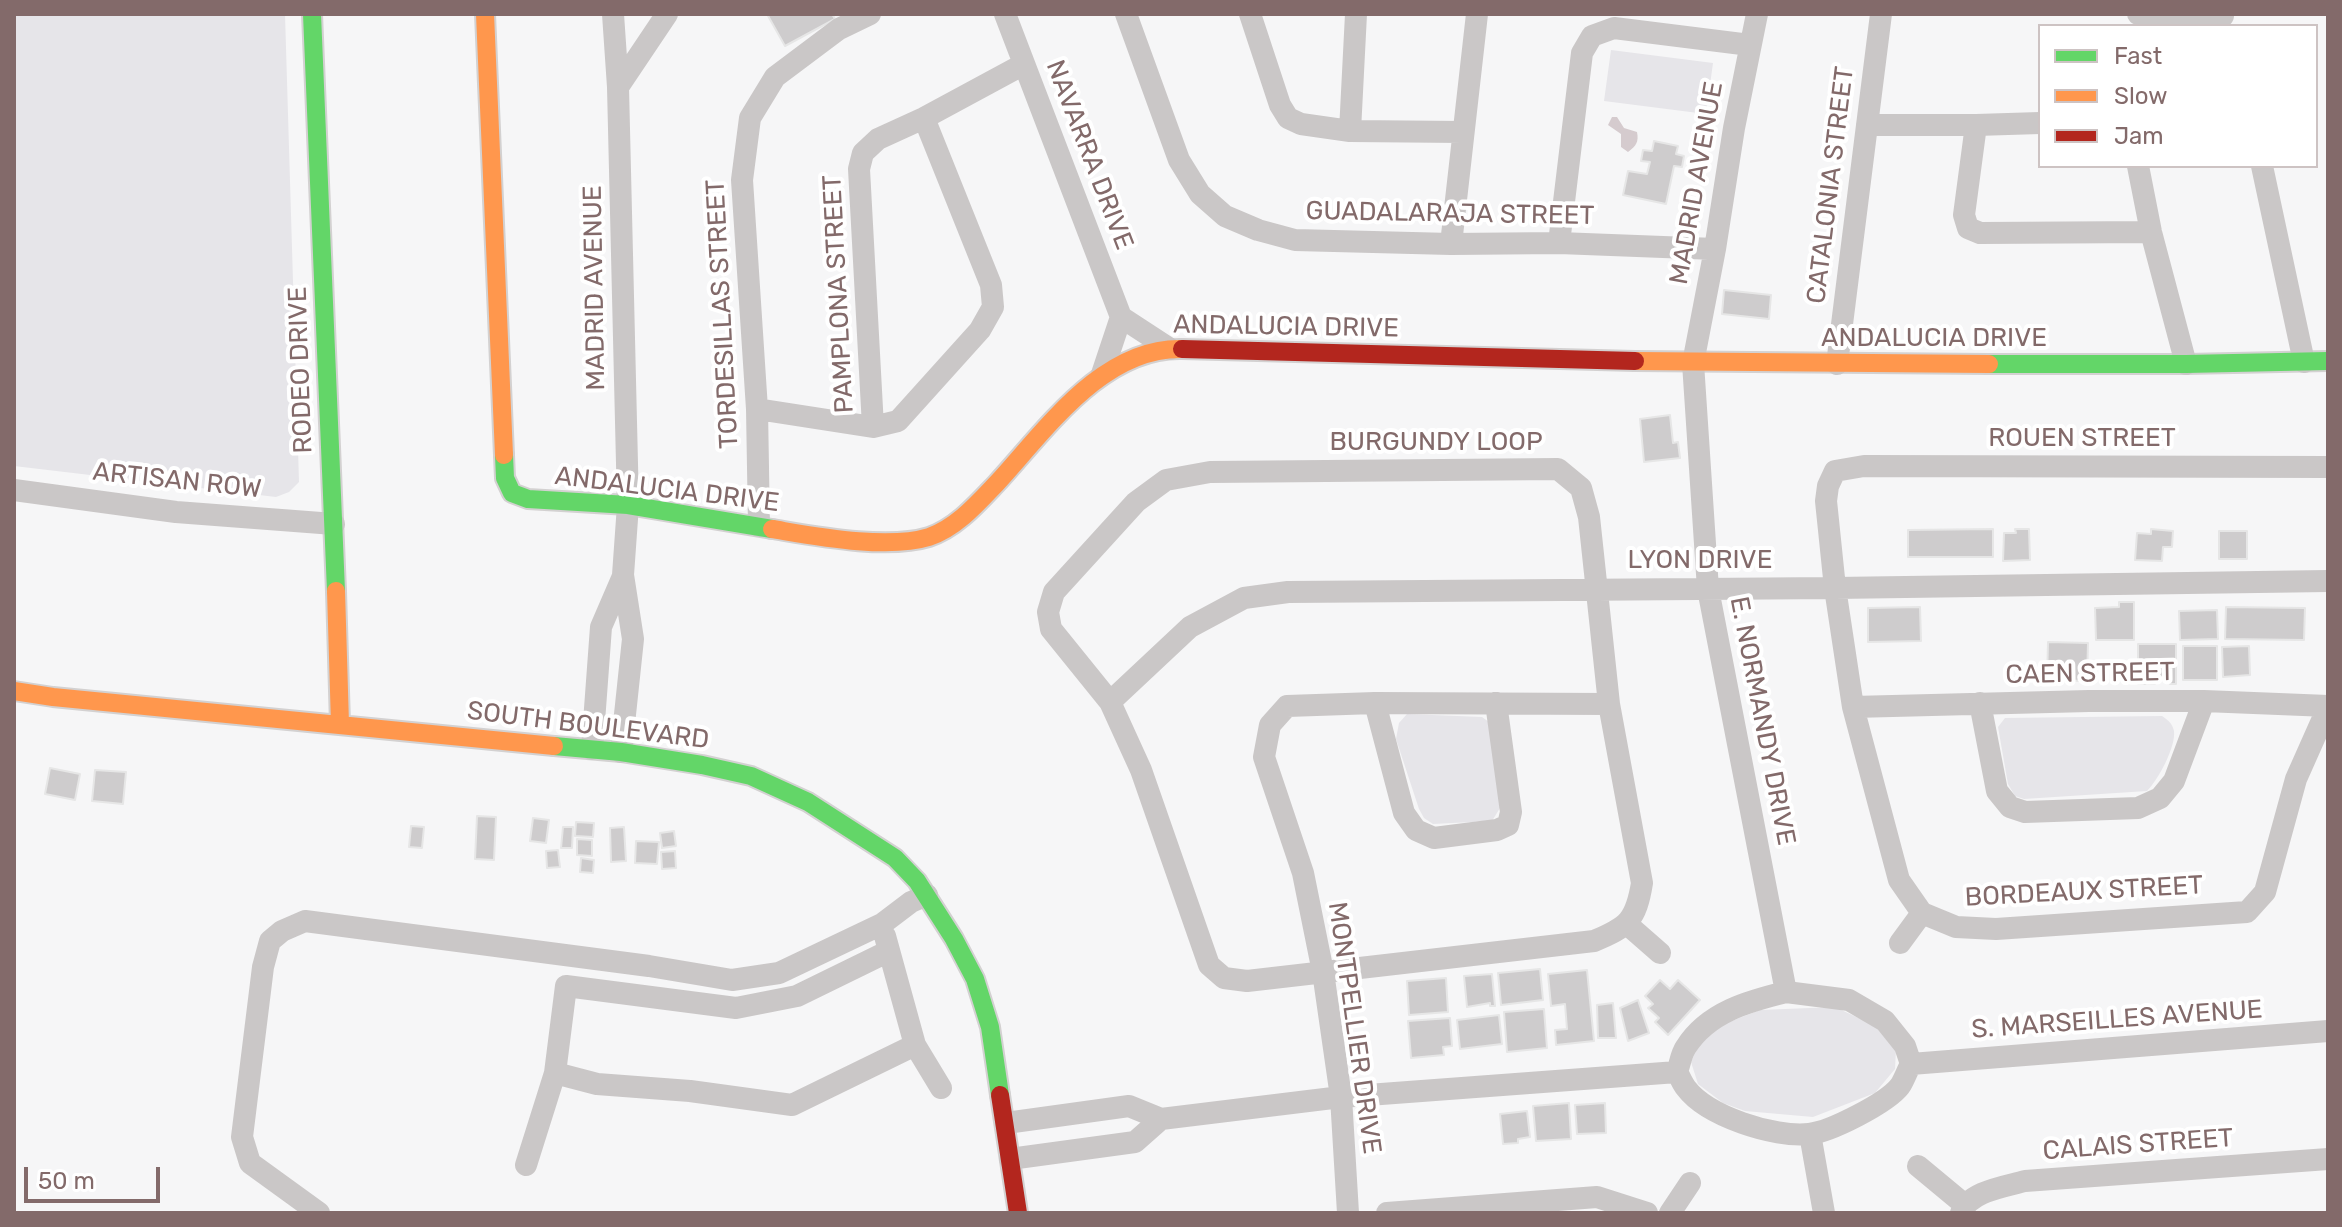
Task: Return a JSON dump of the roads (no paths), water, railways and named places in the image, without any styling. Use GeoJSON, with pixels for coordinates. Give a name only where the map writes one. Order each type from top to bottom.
{"type":"FeatureCollection","features":[{"type":"Feature","properties":{"kind":"street","name":"RODEO DRIVE"},"geometry":{"type":"LineString","coordinates":[[312,14],[340,724]]}},
{"type":"Feature","properties":{"kind":"street","name":"ANDALUCIA DRIVE"},"geometry":{"type":"LineString","coordinates":[[485,14],[505,478],[512,493],[528,499],[628,505],[828,538],[905,542],[932,536],[958,521],[982,499],[1072,401],[1102,374],[1136,356],[1170,349],[1693,363],[2186,364],[2328,361]]}},
{"type":"Feature","properties":{"kind":"street","name":"MADRID AVENUE"},"geometry":{"type":"LineString","coordinates":[[613,14],[618,87],[628,505],[623,575]]}},
{"type":"Feature","properties":{"kind":"street"},"geometry":{"type":"LineString","coordinates":[[618,87],[667,14]]}},
{"type":"Feature","properties":{"kind":"street","name":"TORDESILLAS STREET"},"geometry":{"type":"LineString","coordinates":[[759,526],[757,409],[742,180],[750,118],[775,77],[839,29],[870,14]]}},
{"type":"Feature","properties":{"kind":"street","name":"NAVARRA DRIVE"},"geometry":{"type":"LineString","coordinates":[[1005,14],[1121,317]]}},
{"type":"Feature","properties":{"kind":"street","name":"GUADALARAJA STREET"},"geometry":{"type":"LineString","coordinates":[[1126,14],[1179,160],[1200,194],[1225,216],[1258,230],[1295,240],[1559,243],[1715,249]]}},
{"type":"Feature","properties":{"kind":"street"},"geometry":{"type":"LineString","coordinates":[[1250,14],[1280,105],[1288,118],[1301,124],[1350,131],[1463,132]]}},
{"type":"Feature","properties":{"kind":"street"},"geometry":{"type":"LineString","coordinates":[[1350,131],[1356,14]]}},
{"type":"Feature","properties":{"kind":"street"},"geometry":{"type":"LineString","coordinates":[[1451,244],[1477,14]]}},
{"type":"Feature","properties":{"kind":"street","name":"MADRID AVENUE"},"geometry":{"type":"LineString","coordinates":[[1693,363],[1757,14]]}},
{"type":"Feature","properties":{"kind":"street","name":"CATALONIA STREET"},"geometry":{"type":"LineString","coordinates":[[1837,364],[1881,14]]}},
{"type":"Feature","properties":{"kind":"street"},"geometry":{"type":"LineString","coordinates":[[2138,14],[2224,19]]}},
{"type":"Feature","properties":{"kind":"street"},"geometry":{"type":"LineString","coordinates":[[1559,243],[1582,53],[1592,36],[1614,28],[1750,45]]}},
{"type":"Feature","properties":{"kind":"street","name":"PAMPLONA STREET"},"geometry":{"type":"LineString","coordinates":[[873,427],[859,169],[863,153],[878,139],[1024,64]]}},
{"type":"Feature","properties":{"kind":"street"},"geometry":{"type":"LineString","coordinates":[[757,409],[873,427],[898,421],[980,330],[993,307],[991,285],[924,118]]}},
{"type":"Feature","properties":{"kind":"street"},"geometry":{"type":"LineString","coordinates":[[1867,125],[2038,123]]}},
{"type":"Feature","properties":{"kind":"street"},"geometry":{"type":"LineString","coordinates":[[1976,125],[1964,215],[1968,228],[1980,233],[2151,232]]}},
{"type":"Feature","properties":{"kind":"street"},"geometry":{"type":"LineString","coordinates":[[2138,168],[2151,232],[2186,364]]}},
{"type":"Feature","properties":{"kind":"street"},"geometry":{"type":"LineString","coordinates":[[2262,168],[2304,362]]}},
{"type":"Feature","properties":{"kind":"street"},"geometry":{"type":"LineString","coordinates":[[1102,374],[1121,317],[1170,349]]}},
{"type":"Feature","properties":{"kind":"street","name":"E. NORMANDY DRIVE"},"geometry":{"type":"LineString","coordinates":[[1693,363],[1708,589],[1786,992]]}},
{"type":"Feature","properties":{"kind":"street","name":"ROUEN STREET"},"geometry":{"type":"LineString","coordinates":[[1835,588],[1826,501],[1835,471],[1864,466],[2328,467]]}},
{"type":"Feature","properties":{"kind":"street","name":"BURGUNDY LOOP"},"geometry":{"type":"LineString","coordinates":[[1558,469],[1581,488],[1589,517],[1609,704],[1642,883],[1639,905],[1628,925],[1594,941],[1247,981],[1224,978],[1209,965],[1141,770],[1110,702],[1051,629],[1048,612],[1054,592],[1136,502],[1166,480],[1210,472],[1558,469]]}},
{"type":"Feature","properties":{"kind":"street","name":"ARTISAN ROW"},"geometry":{"type":"LineString","coordinates":[[14,490],[176,512],[334,524]]}},
{"type":"Feature","properties":{"kind":"street"},"geometry":{"type":"LineString","coordinates":[[592,749],[598,641],[623,575]]}},
{"type":"Feature","properties":{"kind":"street"},"geometry":{"type":"LineString","coordinates":[[621,752],[633,639],[623,575]]}},
{"type":"Feature","properties":{"kind":"street","name":"LYON DRIVE"},"geometry":{"type":"LineString","coordinates":[[1110,702],[1190,627],[1244,598],[1288,592],[2328,581]]}},
{"type":"Feature","properties":{"kind":"street"},"geometry":{"type":"LineString","coordinates":[[1835,588],[1853,707],[1899,880],[1922,913],[1900,943]]}},
{"type":"Feature","properties":{"kind":"street","name":"SOUTH BOULEVARD"},"geometry":{"type":"LineString","coordinates":[[14,691],[621,752],[751,776],[808,802],[895,858],[917,881],[975,979],[990,1027],[1018,1213]]}},
{"type":"Feature","properties":{"kind":"street"},"geometry":{"type":"LineString","coordinates":[[1980,703],[1997,791],[2010,807],[2025,812],[2138,808],[2160,798],[2174,781],[2204,701]]}},
{"type":"Feature","properties":{"kind":"street","name":"CAEN STREET"},"geometry":{"type":"LineString","coordinates":[[1853,707],[2204,701],[2328,706]]}},
{"type":"Feature","properties":{"kind":"street"},"geometry":{"type":"LineString","coordinates":[[1375,703],[1404,813],[1416,830],[1434,838],[1497,830],[1508,825],[1511,812],[1496,703]]}},
{"type":"Feature","properties":{"kind":"street","name":"MONTPELLIER DRIVE"},"geometry":{"type":"LineString","coordinates":[[1348,1213],[1341,1097],[1323,972],[1303,873],[1264,757],[1270,725],[1287,706],[1375,703],[1609,704]]}},
{"type":"Feature","properties":{"kind":"street","name":"BORDEAUX STREET"},"geometry":{"type":"LineString","coordinates":[[1922,913],[1956,927],[1996,929],[2247,912],[2265,892],[2296,779],[2328,706]]}},
{"type":"Feature","properties":{"kind":"street"},"geometry":{"type":"LineString","coordinates":[[319,1213],[250,1163],[242,1137],[263,967],[270,941],[282,931],[305,921],[732,980],[779,973],[882,924],[911,902],[927,895]]}},
{"type":"Feature","properties":{"kind":"street"},"geometry":{"type":"LineString","coordinates":[[882,924],[915,1045],[941,1088]]}},
{"type":"Feature","properties":{"kind":"street"},"geometry":{"type":"LineString","coordinates":[[1628,925],[1660,953]]}},
{"type":"Feature","properties":{"kind":"street"},"geometry":{"type":"LineString","coordinates":[[526,1165],[555,1073],[566,986],[736,1008],[797,996],[889,951]]}},
{"type":"Feature","properties":{"kind":"street"},"geometry":{"type":"LineString","coordinates":[[1786,992],[1849,1000],[1885,1021],[1905,1046],[1911,1064],[1900,1086],[1880,1103],[1810,1134],[1757,1128],[1727,1117],[1704,1104],[1686,1088],[1677,1072],[1685,1048],[1723,1012],[1786,992]]}},
{"type":"Feature","properties":{"kind":"street","name":"S. MARSEILLES AVENUE"},"geometry":{"type":"LineString","coordinates":[[1911,1064],[2328,1031]]}},
{"type":"Feature","properties":{"kind":"street"},"geometry":{"type":"LineString","coordinates":[[555,1073],[597,1084],[690,1091],[792,1105],[915,1045]]}},
{"type":"Feature","properties":{"kind":"street"},"geometry":{"type":"LineString","coordinates":[[1006,1123],[1129,1106],[1161,1119],[1341,1097],[1677,1072]]}},
{"type":"Feature","properties":{"kind":"street"},"geometry":{"type":"LineString","coordinates":[[1010,1159],[1135,1142],[1161,1119]]}},
{"type":"Feature","properties":{"kind":"street"},"geometry":{"type":"LineString","coordinates":[[1810,1134],[1824,1213]]}},
{"type":"Feature","properties":{"kind":"street","name":"CALAIS STREET"},"geometry":{"type":"LineString","coordinates":[[1963,1209],[1987,1192],[2025,1181],[2328,1159]]}},
{"type":"Feature","properties":{"kind":"street"},"geometry":{"type":"LineString","coordinates":[[1918,1166],[1963,1209]]}},
{"type":"Feature","properties":{"kind":"street"},"geometry":{"type":"LineString","coordinates":[[1670,1213],[1690,1183]]}},
{"type":"Feature","properties":{"kind":"street"},"geometry":{"type":"LineString","coordinates":[[1387,1213],[1470,1210],[1597,1197],[1647,1213]]}}]}
